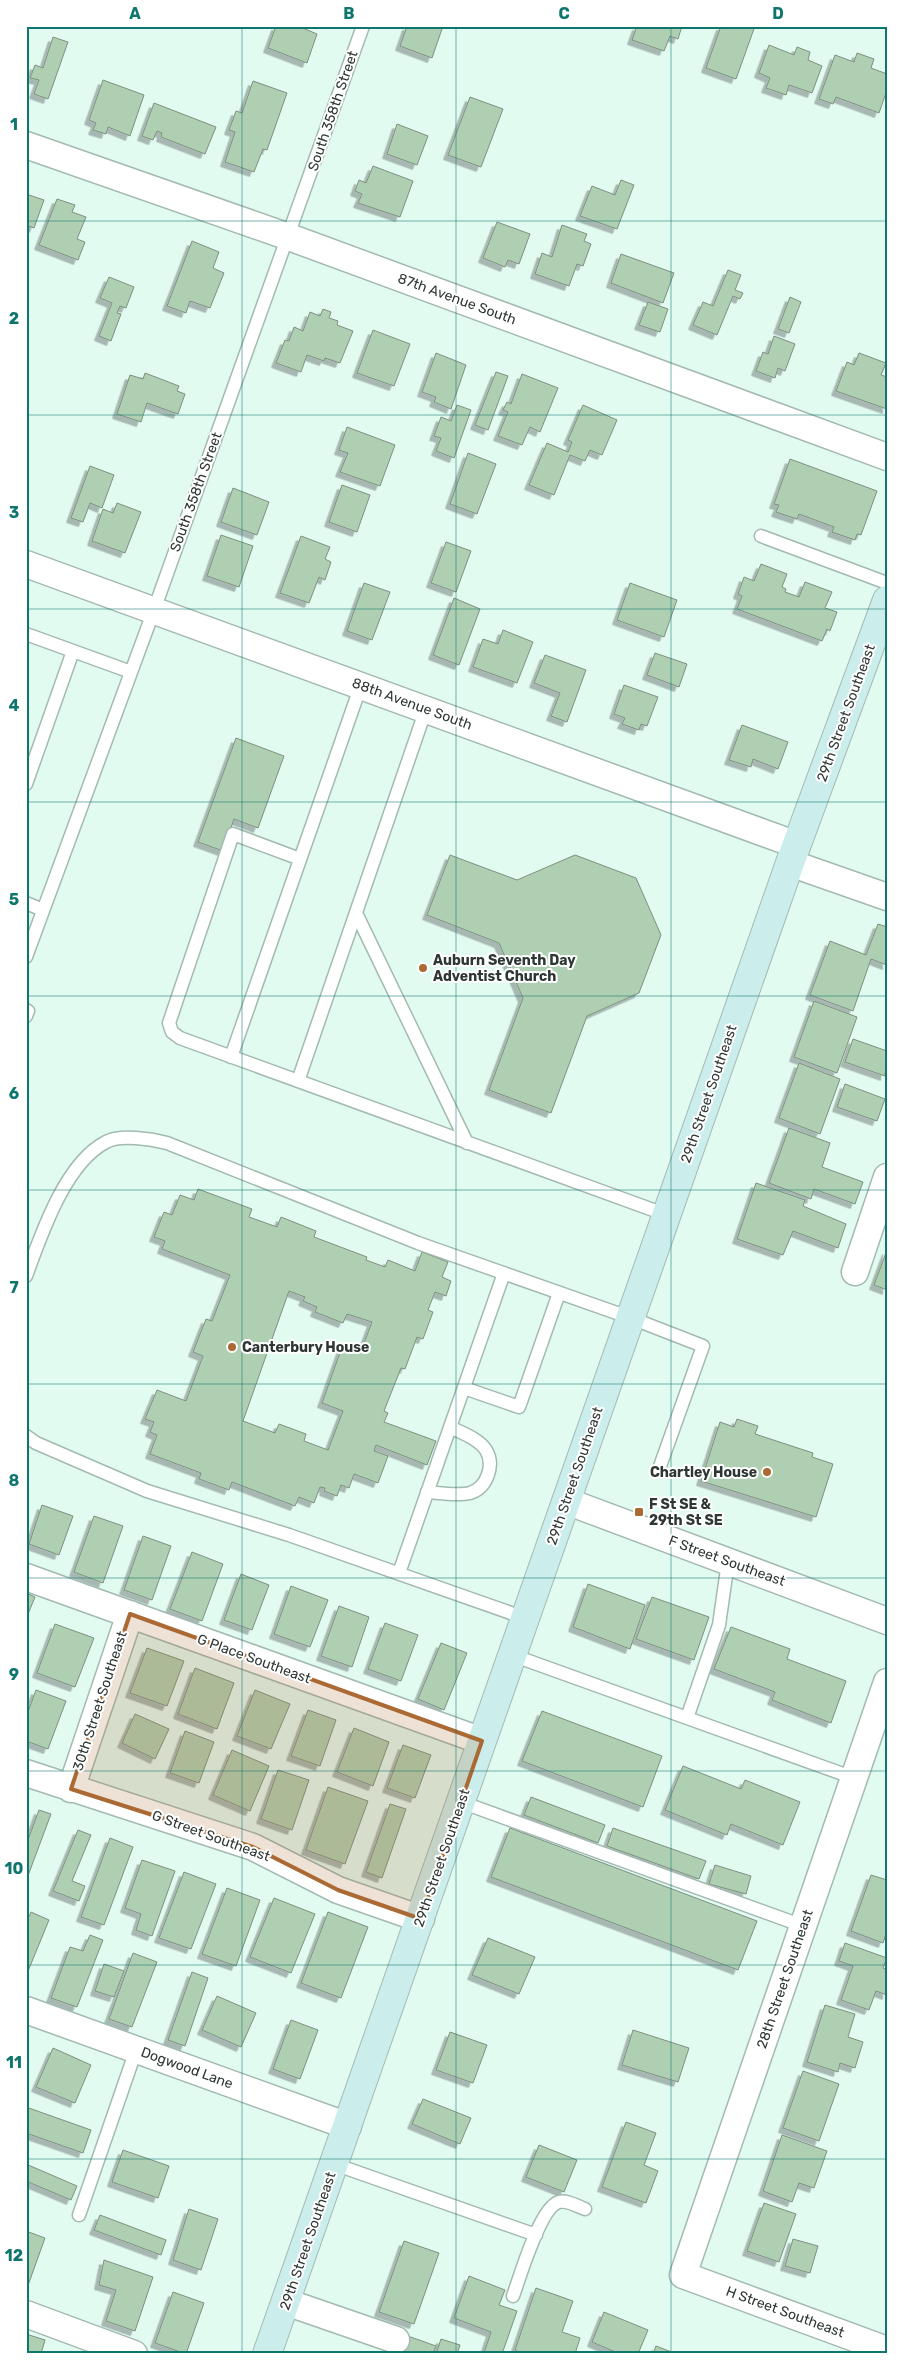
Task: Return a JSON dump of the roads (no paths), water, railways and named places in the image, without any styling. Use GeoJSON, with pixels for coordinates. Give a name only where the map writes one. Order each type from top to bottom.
{"type":"FeatureCollection","features":[{"type":"Feature","properties":{"kind":"street","name":"87th Avenue South"},"geometry":{"type":"LineString","coordinates":[[26,145],[288,237],[887,457]]}},
{"type":"Feature","properties":{"kind":"street","name":"88th Avenue South"},"geometry":{"type":"LineString","coordinates":[[26,564],[426,710],[793,854],[887,898]]}},
{"type":"Feature","properties":{"kind":"street","name":"29th Street Southeast"},"geometry":{"type":"LineString","coordinates":[[267,2354],[793,854],[887,600]]}},
{"type":"Feature","properties":{"kind":"street"},"geometry":{"type":"LineString","coordinates":[[855,1272],[887,1177]]}},
{"type":"Feature","properties":{"kind":"street","name":"F Street Southeast"},"geometry":{"type":"LineString","coordinates":[[566,1501],[887,1621]]}},
{"type":"Feature","properties":{"kind":"street","name":"G Place Southeast"},"geometry":{"type":"LineString","coordinates":[[26,1577],[482,1741]]}},
{"type":"Feature","properties":{"kind":"street","name":"30th Street Southeast"},"geometry":{"type":"LineString","coordinates":[[71,1789],[130,1614]]}},
{"type":"Feature","properties":{"kind":"street","name":"28th Street Southeast"},"geometry":{"type":"LineString","coordinates":[[683,2275],[887,1682]]}},
{"type":"Feature","properties":{"kind":"street","name":"G Street Southeast"},"geometry":{"type":"LineString","coordinates":[[26,1773],[253,1847],[338,1890],[421,1919]]}},
{"type":"Feature","properties":{"kind":"street","name":"Dogwood Lane"},"geometry":{"type":"LineString","coordinates":[[26,2010],[348,2126]]}},
{"type":"Feature","properties":{"kind":"street","name":"H Street Southeast"},"geometry":{"type":"LineString","coordinates":[[683,2275],[887,2350]]}},
{"type":"Feature","properties":{"kind":"street"},"geometry":{"type":"LineString","coordinates":[[286,2302],[396,2340]]}},
{"type":"Feature","properties":{"kind":"street"},"geometry":{"type":"LineString","coordinates":[[26,2314],[134,2354]]}},
{"type":"Feature","properties":{"kind":"lane","name":"South 358th Street"},"geometry":{"type":"LineString","coordinates":[[26,957],[154,610],[363,26]]}},
{"type":"Feature","properties":{"kind":"lane"},"geometry":{"type":"LineString","coordinates":[[761,536],[887,583]]}},
{"type":"Feature","properties":{"kind":"lane"},"geometry":{"type":"LineString","coordinates":[[26,634],[131,672]]}},
{"type":"Feature","properties":{"kind":"lane"},"geometry":{"type":"LineString","coordinates":[[26,784],[73,651]]}},
{"type":"Feature","properties":{"kind":"lane"},"geometry":{"type":"LineString","coordinates":[[230,1057],[361,685]]}},
{"type":"Feature","properties":{"kind":"lane"},"geometry":{"type":"LineString","coordinates":[[298,1081],[426,710]]}},
{"type":"Feature","properties":{"kind":"lane"},"geometry":{"type":"LineString","coordinates":[[300,859],[233,834],[169,1023],[172,1032],[180,1038],[230,1057],[666,1215]]}},
{"type":"Feature","properties":{"kind":"lane"},"geometry":{"type":"LineString","coordinates":[[26,903],[43,910]]}},
{"type":"Feature","properties":{"kind":"lane"},"geometry":{"type":"LineString","coordinates":[[356,913],[467,1142]]}},
{"type":"Feature","properties":{"kind":"lane"},"geometry":{"type":"LineString","coordinates":[[26,1010],[28,1011],[26,1016]]}},
{"type":"Feature","properties":{"kind":"lane"},"geometry":{"type":"LineString","coordinates":[[26,1276],[57,1198],[84,1161],[107,1141],[149,1138],[167,1143],[418,1243],[631,1318],[703,1346],[660,1469]]}},
{"type":"Feature","properties":{"kind":"lane"},"geometry":{"type":"LineString","coordinates":[[398,1573],[504,1273]]}},
{"type":"Feature","properties":{"kind":"lane"},"geometry":{"type":"LineString","coordinates":[[464,1388],[519,1407],[559,1293]]}},
{"type":"Feature","properties":{"kind":"lane"},"geometry":{"type":"LineString","coordinates":[[427,1492],[470,1493],[481,1487],[488,1477],[490,1463],[486,1450],[474,1439],[450,1427]]}},
{"type":"Feature","properties":{"kind":"lane"},"geometry":{"type":"LineString","coordinates":[[26,1436],[36,1443],[147,1491],[289,1535],[526,1618]]}},
{"type":"Feature","properties":{"kind":"lane"},"geometry":{"type":"LineString","coordinates":[[687,1718],[719,1625],[728,1562]]}},
{"type":"Feature","properties":{"kind":"lane"},"geometry":{"type":"LineString","coordinates":[[512,1655],[854,1778]]}},
{"type":"Feature","properties":{"kind":"lane"},"geometry":{"type":"LineString","coordinates":[[461,1802],[803,1926]]}},
{"type":"Feature","properties":{"kind":"lane"},"geometry":{"type":"LineString","coordinates":[[79,2215],[136,2050]]}},
{"type":"Feature","properties":{"kind":"lane"},"geometry":{"type":"LineString","coordinates":[[334,2164],[536,2234]]}},
{"type":"Feature","properties":{"kind":"lane"},"geometry":{"type":"LineString","coordinates":[[513,2296],[536,2234],[549,2209],[557,2202],[565,2201],[585,2208]]}},
{"type":"Feature","properties":{"kind":"place","name":"Auburn Seventh Day Adventist Church"},"geometry":{"type":"Point","coordinates":[423,968]}},
{"type":"Feature","properties":{"kind":"place","name":"Canterbury House"},"geometry":{"type":"Point","coordinates":[232,1347]}},
{"type":"Feature","properties":{"kind":"place","name":"Chartley House"},"geometry":{"type":"Point","coordinates":[767,1472]}},
{"type":"Feature","properties":{"kind":"place","name":"F St SE & 29th St SE"},"geometry":{"type":"Point","coordinates":[639,1512]}}]}
